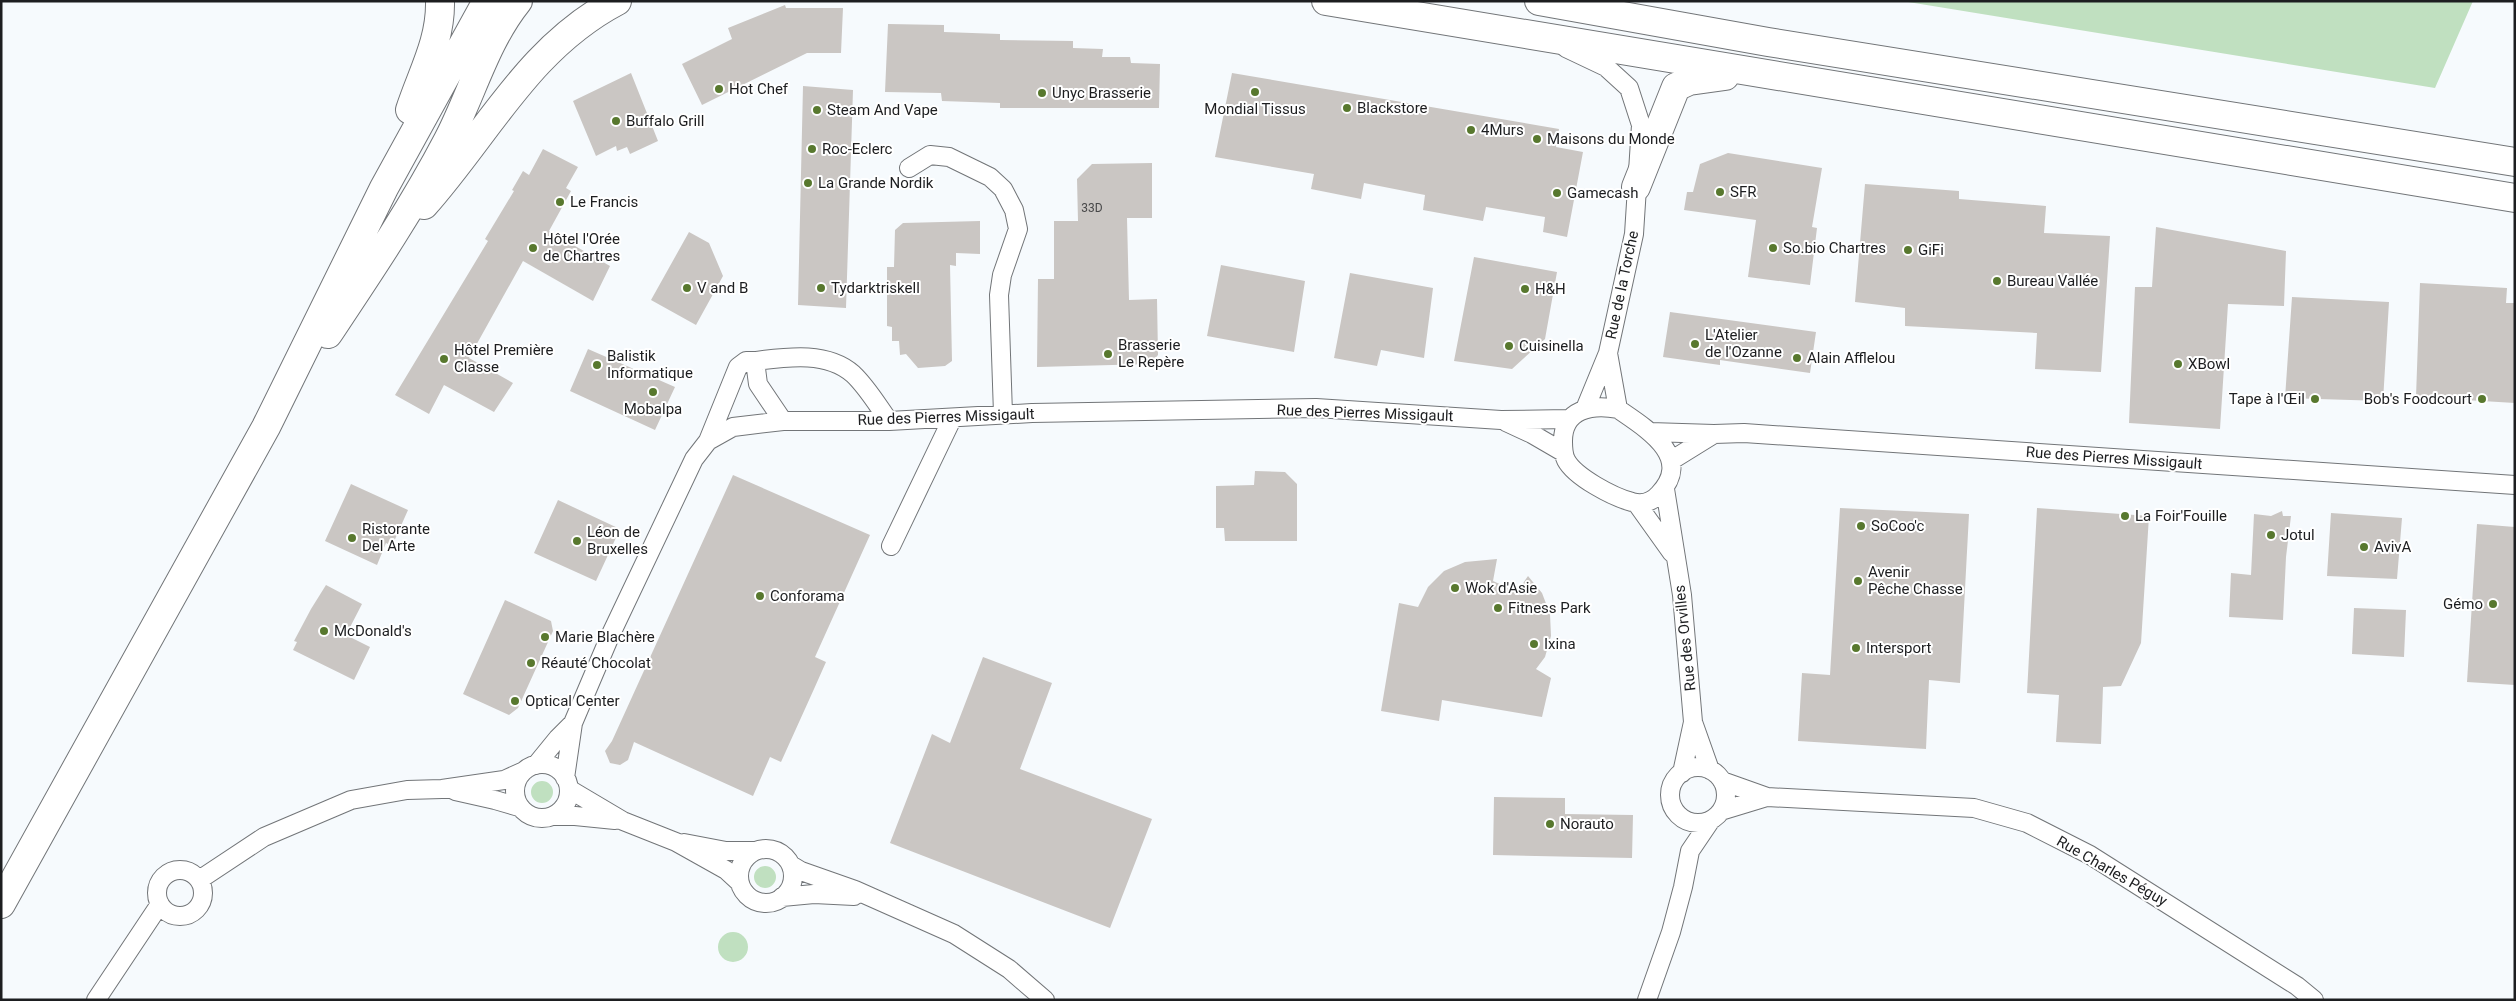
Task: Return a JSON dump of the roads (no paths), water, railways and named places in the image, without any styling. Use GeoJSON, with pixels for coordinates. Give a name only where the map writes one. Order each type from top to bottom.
{"type":"FeatureCollection","features":[{"type":"Feature","properties":{"kind":"main road"},"geometry":{"type":"LineString","coordinates":[[384,188],[410,107],[436,42],[440,17],[440,1]]}},
{"type":"Feature","properties":{"kind":"main road"},"geometry":{"type":"LineString","coordinates":[[1,904],[266,427],[384,188],[487,1]]}},
{"type":"Feature","properties":{"kind":"main road"},"geometry":{"type":"LineString","coordinates":[[266,427],[386,247],[448,140],[491,43],[518,1]]}},
{"type":"Feature","properties":{"kind":"main road"},"geometry":{"type":"LineString","coordinates":[[386,247],[449,177],[495,112],[538,61],[580,24],[617,1]]}},
{"type":"Feature","properties":{"kind":"main road"},"geometry":{"type":"LineString","coordinates":[[1326,1],[2515,198]]}},
{"type":"Feature","properties":{"kind":"main road"},"geometry":{"type":"LineString","coordinates":[[1539,1],[1768,42],[2515,162]]}},
{"type":"Feature","properties":{"kind":"main road"},"geometry":{"type":"LineString","coordinates":[[1636,187],[1676,88],[1689,81],[1703,78],[1758,74]]}},
{"type":"Feature","properties":{"kind":"street","name":"Rue de la Torche"},"geometry":{"type":"LineString","coordinates":[[1541,36],[1606,67],[1629,88],[1641,125],[1634,234],[1608,352]]}},
{"type":"Feature","properties":{"kind":"street"},"geometry":{"type":"LineString","coordinates":[[909,168],[930,155],[949,157],[990,177],[1003,189],[1014,210],[1018,229],[1002,275],[999,295],[1003,414]]}},
{"type":"Feature","properties":{"kind":"street"},"geometry":{"type":"LineString","coordinates":[[1585,409],[1608,352]]}},
{"type":"Feature","properties":{"kind":"street"},"geometry":{"type":"LineString","coordinates":[[1608,352],[1618,409]]}},
{"type":"Feature","properties":{"kind":"street"},"geometry":{"type":"LineString","coordinates":[[708,441],[738,367],[746,361],[794,357],[835,364],[853,374],[889,421]]}},
{"type":"Feature","properties":{"kind":"street"},"geometry":{"type":"LineString","coordinates":[[755,361],[758,384],[783,421]]}},
{"type":"Feature","properties":{"kind":"street"},"geometry":{"type":"LineString","coordinates":[[1592,406],[1618,409],[1650,432],[1672,460],[1672,478],[1656,498],[1646,503],[1637,504],[1611,494],[1581,475],[1570,465],[1563,452],[1563,434],[1568,419],[1592,406]]}},
{"type":"Feature","properties":{"kind":"street","name":"Rue des Pierres Missigault"},"geometry":{"type":"LineString","coordinates":[[567,783],[573,723],[610,636],[694,459],[708,441],[733,427],[783,421],[889,421],[952,419],[1003,414],[1316,408],[1500,420],[1568,419]]}},
{"type":"Feature","properties":{"kind":"street"},"geometry":{"type":"LineString","coordinates":[[891,546],[952,419]]}},
{"type":"Feature","properties":{"kind":"street","name":"Rue des Pierres Missigault"},"geometry":{"type":"LineString","coordinates":[[1500,420],[1532,434],[1563,452]]}},
{"type":"Feature","properties":{"kind":"street","name":"Rue des Pierres Missigault"},"geometry":{"type":"LineString","coordinates":[[1650,432],[1744,433],[2515,484]]}},
{"type":"Feature","properties":{"kind":"street"},"geometry":{"type":"LineString","coordinates":[[1672,460],[1714,434]]}},
{"type":"Feature","properties":{"kind":"street","name":"Rue des Orvilles"},"geometry":{"type":"LineString","coordinates":[[1664,488],[1682,595],[1693,722],[1682,772]]}},
{"type":"Feature","properties":{"kind":"street","name":"Rue des Orvilles"},"geometry":{"type":"LineString","coordinates":[[1637,504],[1674,555]]}},
{"type":"Feature","properties":{"kind":"street","name":"Rue des Orvilles"},"geometry":{"type":"LineString","coordinates":[[1693,722],[1716,775]]}},
{"type":"Feature","properties":{"kind":"street","name":"Rue des Pierres Missigault"},"geometry":{"type":"LineString","coordinates":[[530,768],[573,723]]}},
{"type":"Feature","properties":{"kind":"street"},"geometry":{"type":"LineString","coordinates":[[199,880],[264,837],[351,800],[407,790],[442,789],[504,780],[542,764],[556,768],[567,783],[623,821],[676,842],[726,870],[739,882]]}},
{"type":"Feature","properties":{"kind":"street"},"geometry":{"type":"LineString","coordinates":[[530,768],[515,784],[514,792],[519,807],[524,813],[538,818],[576,816],[623,821]]}},
{"type":"Feature","properties":{"kind":"street"},"geometry":{"type":"LineString","coordinates":[[1648,1000],[1684,887],[1690,851],[1716,816],[1726,793],[1716,775],[1695,768],[1682,772],[1676,778],[1670,793],[1670,800],[1690,851]]}},
{"type":"Feature","properties":{"kind":"street","name":"Rue Charles Péguy"},"geometry":{"type":"LineString","coordinates":[[1716,775],[1767,798],[1974,808],[2027,823],[2090,854],[2297,986],[2314,1000]]}},
{"type":"Feature","properties":{"kind":"street"},"geometry":{"type":"LineString","coordinates":[[553,816],[564,808],[567,783]]}},
{"type":"Feature","properties":{"kind":"street"},"geometry":{"type":"LineString","coordinates":[[442,789],[519,807]]}},
{"type":"Feature","properties":{"kind":"street","name":"Rue Charles Péguy"},"geometry":{"type":"LineString","coordinates":[[1716,816],[1767,798]]}},
{"type":"Feature","properties":{"kind":"street"},"geometry":{"type":"LineString","coordinates":[[1677,814],[1689,822],[1704,823],[1716,816]]}},
{"type":"Feature","properties":{"kind":"street"},"geometry":{"type":"LineString","coordinates":[[676,842],[726,850],[754,851],[770,848],[778,851],[791,865],[801,871],[954,934],[1009,969],[1045,1000]]}},
{"type":"Feature","properties":{"kind":"street"},"geometry":{"type":"LineString","coordinates":[[754,851],[740,865],[739,882],[742,890],[756,901],[773,902],[782,898],[826,894],[867,897]]}},
{"type":"Feature","properties":{"kind":"street"},"geometry":{"type":"LineString","coordinates":[[782,898],[792,884],[791,865]]}},
{"type":"Feature","properties":{"kind":"street"},"geometry":{"type":"LineString","coordinates":[[186,871],[199,880],[202,887],[202,902],[191,914],[177,916],[164,910],[160,904],[157,889],[165,876],[171,872],[186,871]]}},
{"type":"Feature","properties":{"kind":"street"},"geometry":{"type":"LineString","coordinates":[[96,1000],[160,904]]}},
{"type":"Feature","properties":{"kind":"place","name":"Hot Chef"},"geometry":{"type":"Point","coordinates":[719,89]}},
{"type":"Feature","properties":{"kind":"place","name":"Mondial Tissus"},"geometry":{"type":"Point","coordinates":[1255,92]}},
{"type":"Feature","properties":{"kind":"place","name":"Unyc Brasserie"},"geometry":{"type":"Point","coordinates":[1042,93]}},
{"type":"Feature","properties":{"kind":"place","name":"Blackstore"},"geometry":{"type":"Point","coordinates":[1347,108]}},
{"type":"Feature","properties":{"kind":"place","name":"Steam And Vape"},"geometry":{"type":"Point","coordinates":[817,110]}},
{"type":"Feature","properties":{"kind":"place","name":"Buffalo Grill"},"geometry":{"type":"Point","coordinates":[616,121]}},
{"type":"Feature","properties":{"kind":"place","name":"4Murs"},"geometry":{"type":"Point","coordinates":[1471,130]}},
{"type":"Feature","properties":{"kind":"place","name":"Maisons du Monde"},"geometry":{"type":"Point","coordinates":[1537,139]}},
{"type":"Feature","properties":{"kind":"place","name":"Roc-Eclerc"},"geometry":{"type":"Point","coordinates":[812,149]}},
{"type":"Feature","properties":{"kind":"place","name":"La Grande Nordik"},"geometry":{"type":"Point","coordinates":[808,183]}},
{"type":"Feature","properties":{"kind":"place","name":"SFR"},"geometry":{"type":"Point","coordinates":[1720,192]}},
{"type":"Feature","properties":{"kind":"place","name":"Gamecash"},"geometry":{"type":"Point","coordinates":[1557,193]}},
{"type":"Feature","properties":{"kind":"place","name":"Le Francis"},"geometry":{"type":"Point","coordinates":[560,202]}},
{"type":"Feature","properties":{"kind":"place","name":"Hôtel l'Orée de Chartres"},"geometry":{"type":"Point","coordinates":[533,248]}},
{"type":"Feature","properties":{"kind":"place","name":"So.bio Chartres"},"geometry":{"type":"Point","coordinates":[1773,248]}},
{"type":"Feature","properties":{"kind":"place","name":"GiFi"},"geometry":{"type":"Point","coordinates":[1908,250]}},
{"type":"Feature","properties":{"kind":"place","name":"Bureau Vallée"},"geometry":{"type":"Point","coordinates":[1997,281]}},
{"type":"Feature","properties":{"kind":"place","name":"V and B"},"geometry":{"type":"Point","coordinates":[687,288]}},
{"type":"Feature","properties":{"kind":"place","name":"Tydarktriskell"},"geometry":{"type":"Point","coordinates":[821,288]}},
{"type":"Feature","properties":{"kind":"place","name":"H&H"},"geometry":{"type":"Point","coordinates":[1525,289]}},
{"type":"Feature","properties":{"kind":"place","name":"L'Atelier de l'Ozanne"},"geometry":{"type":"Point","coordinates":[1695,344]}},
{"type":"Feature","properties":{"kind":"place","name":"Cuisinella"},"geometry":{"type":"Point","coordinates":[1509,346]}},
{"type":"Feature","properties":{"kind":"place","name":"Brasserie Le Repère"},"geometry":{"type":"Point","coordinates":[1108,354]}},
{"type":"Feature","properties":{"kind":"place","name":"Alain Afflelou"},"geometry":{"type":"Point","coordinates":[1797,358]}},
{"type":"Feature","properties":{"kind":"place","name":"Hôtel Première Classe"},"geometry":{"type":"Point","coordinates":[444,359]}},
{"type":"Feature","properties":{"kind":"place","name":"XBowl"},"geometry":{"type":"Point","coordinates":[2178,364]}},
{"type":"Feature","properties":{"kind":"place","name":"Balistik Informatique"},"geometry":{"type":"Point","coordinates":[597,365]}},
{"type":"Feature","properties":{"kind":"place","name":"Mobalpa"},"geometry":{"type":"Point","coordinates":[653,392]}},
{"type":"Feature","properties":{"kind":"place","name":"Tape à l'Œil"},"geometry":{"type":"Point","coordinates":[2315,399]}},
{"type":"Feature","properties":{"kind":"place","name":"Bob's Foodcourt"},"geometry":{"type":"Point","coordinates":[2482,399]}},
{"type":"Feature","properties":{"kind":"place","name":"La Foir'Fouille"},"geometry":{"type":"Point","coordinates":[2125,516]}},
{"type":"Feature","properties":{"kind":"place","name":"SoCoo'c"},"geometry":{"type":"Point","coordinates":[1861,526]}},
{"type":"Feature","properties":{"kind":"place","name":"Jotul"},"geometry":{"type":"Point","coordinates":[2271,535]}},
{"type":"Feature","properties":{"kind":"place","name":"Ristorante Del Arte"},"geometry":{"type":"Point","coordinates":[352,538]}},
{"type":"Feature","properties":{"kind":"place","name":"Léon de Bruxelles"},"geometry":{"type":"Point","coordinates":[577,541]}},
{"type":"Feature","properties":{"kind":"place","name":"AvivA"},"geometry":{"type":"Point","coordinates":[2364,547]}},
{"type":"Feature","properties":{"kind":"place","name":"Avenir Pêche Chasse"},"geometry":{"type":"Point","coordinates":[1858,581]}},
{"type":"Feature","properties":{"kind":"place","name":"Wok d'Asie"},"geometry":{"type":"Point","coordinates":[1455,588]}},
{"type":"Feature","properties":{"kind":"place","name":"Conforama"},"geometry":{"type":"Point","coordinates":[760,596]}},
{"type":"Feature","properties":{"kind":"place","name":"Gémo"},"geometry":{"type":"Point","coordinates":[2493,604]}},
{"type":"Feature","properties":{"kind":"place","name":"Fitness Park"},"geometry":{"type":"Point","coordinates":[1498,608]}},
{"type":"Feature","properties":{"kind":"place","name":"McDonald's"},"geometry":{"type":"Point","coordinates":[324,631]}},
{"type":"Feature","properties":{"kind":"place","name":"Marie Blachère"},"geometry":{"type":"Point","coordinates":[545,637]}},
{"type":"Feature","properties":{"kind":"place","name":"Ixina"},"geometry":{"type":"Point","coordinates":[1534,644]}},
{"type":"Feature","properties":{"kind":"place","name":"Intersport"},"geometry":{"type":"Point","coordinates":[1856,648]}},
{"type":"Feature","properties":{"kind":"place","name":"Réauté Chocolat"},"geometry":{"type":"Point","coordinates":[531,663]}},
{"type":"Feature","properties":{"kind":"place","name":"Optical Center"},"geometry":{"type":"Point","coordinates":[515,701]}},
{"type":"Feature","properties":{"kind":"place","name":"Norauto"},"geometry":{"type":"Point","coordinates":[1550,824]}}]}
